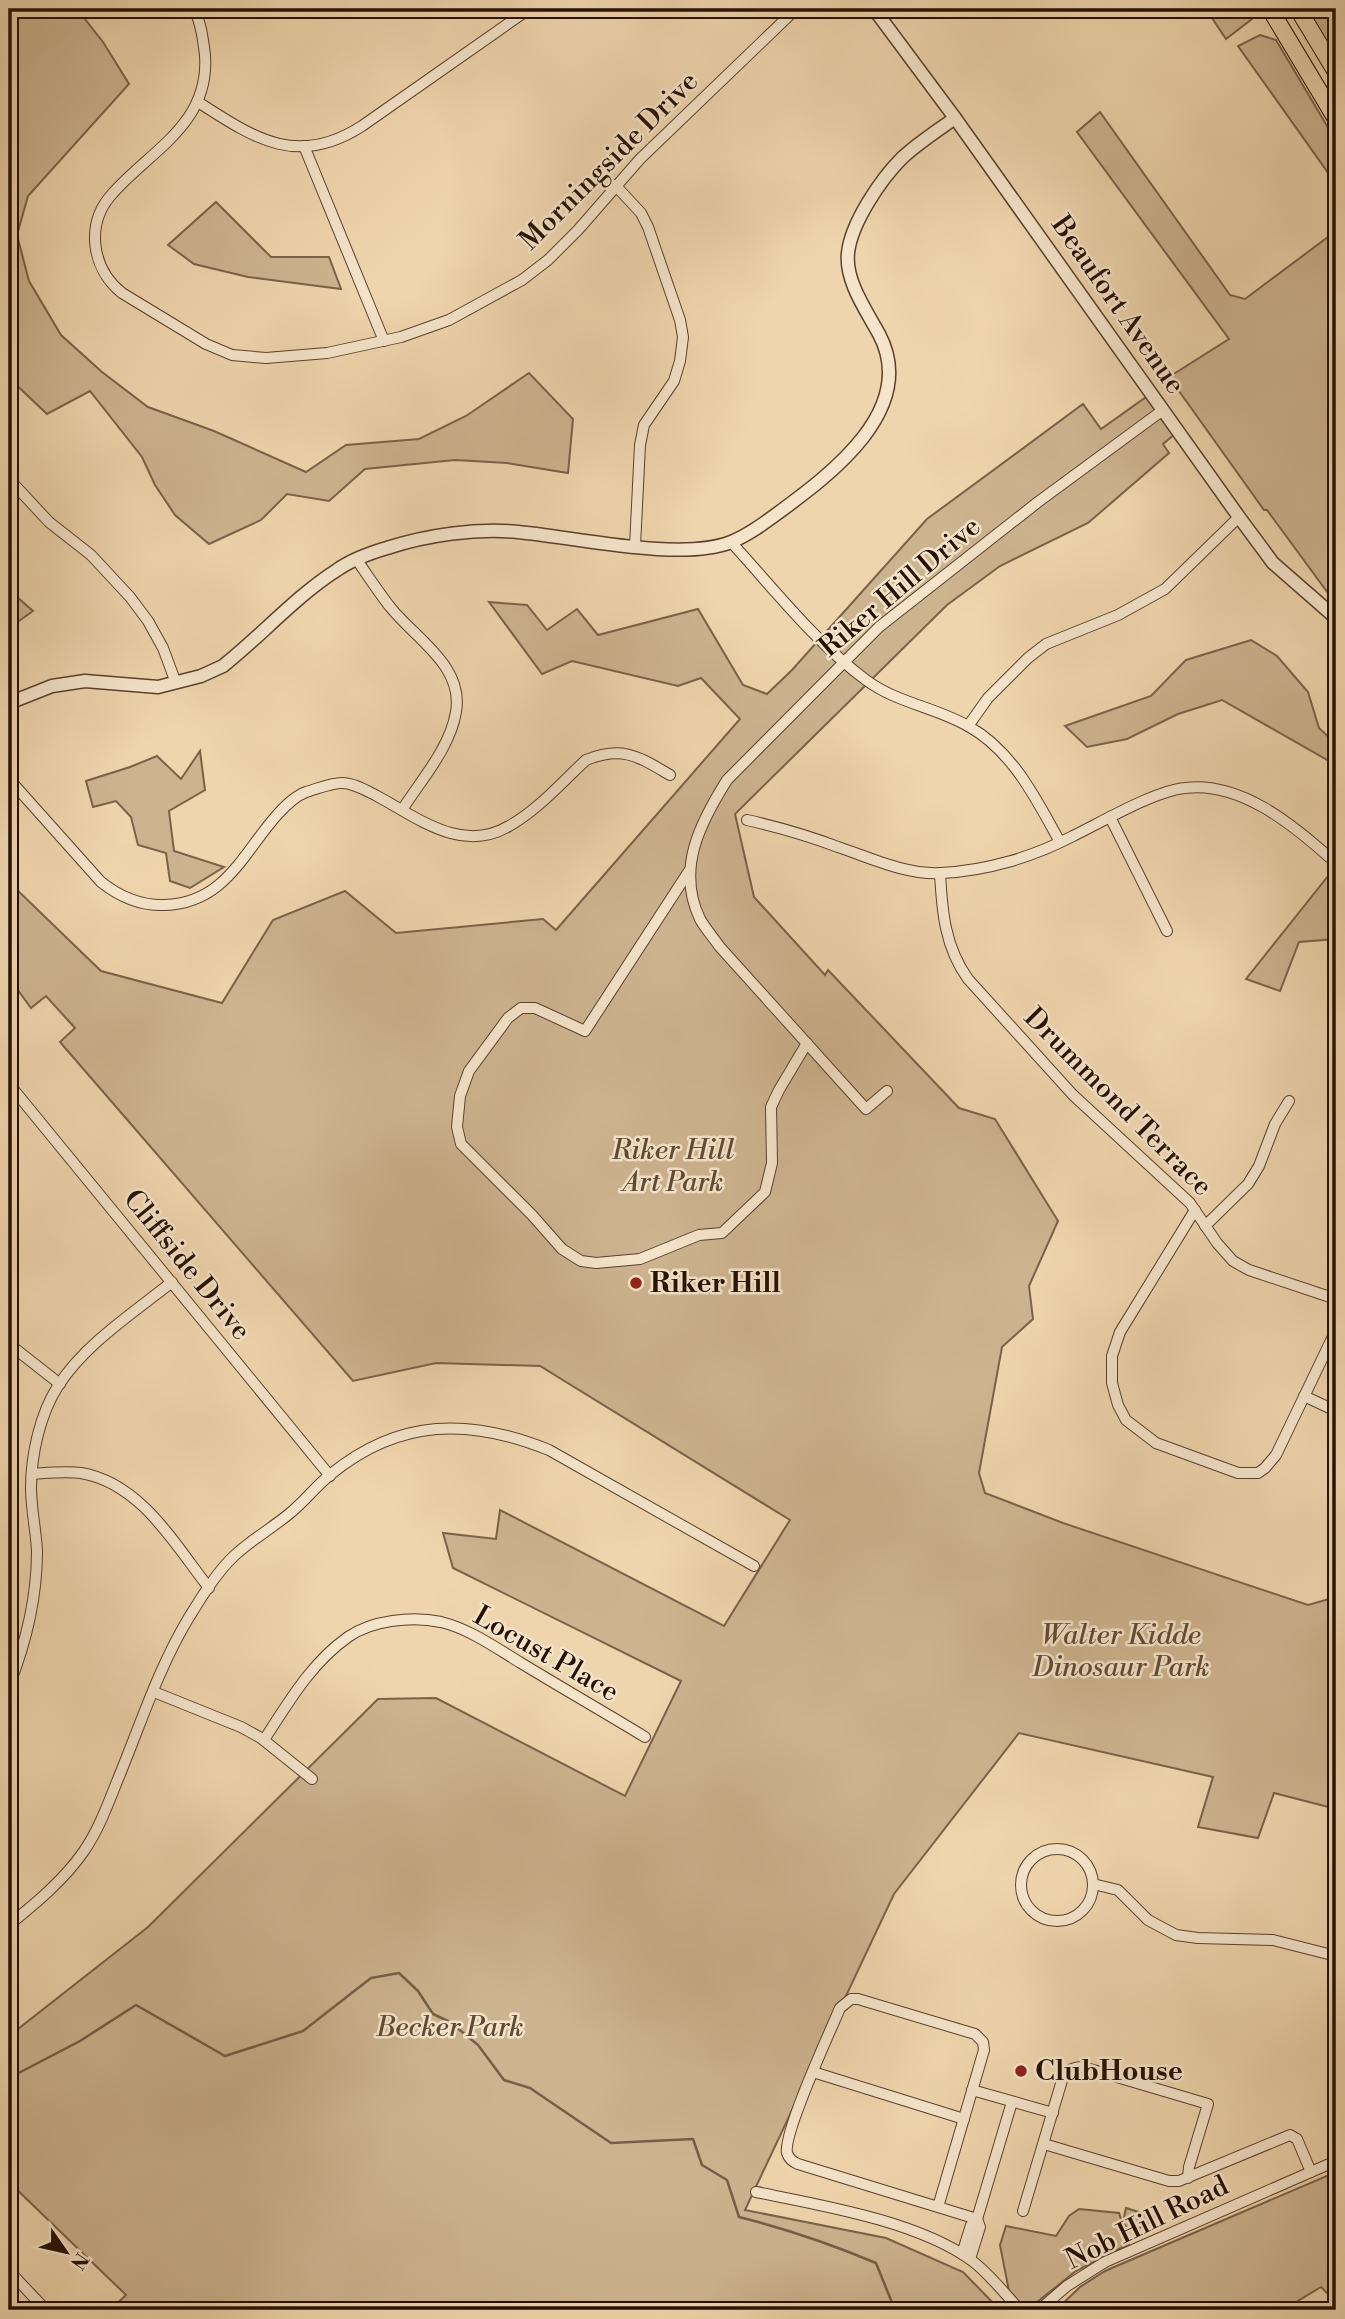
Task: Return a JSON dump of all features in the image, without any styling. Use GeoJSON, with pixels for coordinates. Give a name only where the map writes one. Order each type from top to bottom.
{"type":"FeatureCollection","features":[{"type":"Feature","properties":{"kind":"main road"},"geometry":{"type":"LineString","coordinates":[[1270,9],[1336,119]]}},
{"type":"Feature","properties":{"kind":"main road"},"geometry":{"type":"LineString","coordinates":[[1298,9],[1336,72]]}},
{"type":"Feature","properties":{"kind":"street","name":"Morningside Drive"},"geometry":{"type":"LineString","coordinates":[[194,9],[199,20],[205,63],[198,102],[186,121],[157,154],[111,195],[100,212],[94,233],[95,246],[98,260],[108,278],[122,292],[206,344],[232,355],[266,358],[327,354],[401,337],[449,320],[522,280],[548,260],[578,230],[615,185],[796,9]]}},
{"type":"Feature","properties":{"kind":"street"},"geometry":{"type":"LineString","coordinates":[[198,102],[254,136],[275,143],[304,146],[331,141],[352,132],[529,9]]}},
{"type":"Feature","properties":{"kind":"street","name":"Beaufort Avenue"},"geometry":{"type":"LineString","coordinates":[[874,9],[1273,562],[1336,618]]}},
{"type":"Feature","properties":{"kind":"street"},"geometry":{"type":"LineString","coordinates":[[9,703],[52,686],[85,681],[158,687],[223,666],[337,569],[391,546],[470,533],[514,532],[689,550],[731,542],[753,531],[819,482],[856,446],[878,414],[889,380],[889,361],[885,345],[849,270],[850,238],[875,193],[901,159],[954,118]]}},
{"type":"Feature","properties":{"kind":"street"},"geometry":{"type":"LineString","coordinates":[[304,146],[384,341]]}},
{"type":"Feature","properties":{"kind":"street"},"geometry":{"type":"LineString","coordinates":[[615,185],[641,213],[648,227],[680,320],[683,337],[674,381],[644,425],[640,445],[635,546]]}},
{"type":"Feature","properties":{"kind":"street","name":"Riker Hill Drive"},"geometry":{"type":"LineString","coordinates":[[887,1091],[866,1109],[719,946],[700,920],[691,892],[689,871],[695,838],[727,780],[879,626],[1038,502],[1163,410]]}},
{"type":"Feature","properties":{"kind":"street"},"geometry":{"type":"LineString","coordinates":[[9,479],[49,522],[91,555],[130,597],[163,648],[176,683]]}},
{"type":"Feature","properties":{"kind":"street"},"geometry":{"type":"LineString","coordinates":[[968,726],[995,691],[1046,644],[1118,615],[1165,589],[1239,517]]}},
{"type":"Feature","properties":{"kind":"street"},"geometry":{"type":"LineString","coordinates":[[731,542],[843,662],[893,696],[968,726],[988,740],[1019,773],[1060,842]]}},
{"type":"Feature","properties":{"kind":"street"},"geometry":{"type":"LineString","coordinates":[[357,560],[392,609],[440,659],[454,680],[456,713],[442,747],[402,810]]}},
{"type":"Feature","properties":{"kind":"street"},"geometry":{"type":"LineString","coordinates":[[9,779],[102,882],[125,898],[153,905],[172,905],[190,901],[215,888],[234,873],[278,813],[302,794],[343,782],[452,835],[468,838],[482,837],[510,826],[586,760],[600,754],[629,753],[670,775]]}},
{"type":"Feature","properties":{"kind":"street"},"geometry":{"type":"LineString","coordinates":[[747,820],[781,828],[892,866],[940,873],[1009,861],[1060,842],[1110,817],[1183,788],[1218,790],[1264,808],[1308,838],[1329,858]]}},
{"type":"Feature","properties":{"kind":"street"},"geometry":{"type":"LineString","coordinates":[[1110,817],[1167,931]]}},
{"type":"Feature","properties":{"kind":"street","name":"Riker Hill Drive"},"geometry":{"type":"LineString","coordinates":[[689,871],[585,1031],[535,1008],[521,1008],[508,1018],[469,1071],[464,1084],[457,1127],[461,1143],[532,1215],[562,1250],[581,1261],[596,1263],[640,1259],[699,1235],[722,1233],[765,1192],[772,1163],[771,1107],[807,1043]]}},
{"type":"Feature","properties":{"kind":"street","name":"Drummond Terrace"},"geometry":{"type":"LineString","coordinates":[[940,873],[943,921],[957,963],[968,979],[1073,1095],[1195,1210],[1233,1261],[1249,1270],[1336,1299]]}},
{"type":"Feature","properties":{"kind":"street","name":"Cliffside Drive"},"geometry":{"type":"LineString","coordinates":[[9,1084],[330,1475]]}},
{"type":"Feature","properties":{"kind":"street"},"geometry":{"type":"LineString","coordinates":[[1205,1226],[1248,1184],[1259,1166],[1275,1124],[1289,1101]]}},
{"type":"Feature","properties":{"kind":"street"},"geometry":{"type":"LineString","coordinates":[[1195,1210],[1120,1332],[1112,1356],[1112,1383],[1118,1405],[1126,1420],[1156,1443],[1238,1474],[1258,1473],[1271,1461],[1336,1330]]}},
{"type":"Feature","properties":{"kind":"street"},"geometry":{"type":"LineString","coordinates":[[9,1686],[31,1615],[37,1550],[32,1474],[49,1402],[60,1384],[93,1348],[172,1282]]}},
{"type":"Feature","properties":{"kind":"street"},"geometry":{"type":"LineString","coordinates":[[9,1344],[60,1384]]}},
{"type":"Feature","properties":{"kind":"street"},"geometry":{"type":"LineString","coordinates":[[1304,1396],[1336,1411]]}},
{"type":"Feature","properties":{"kind":"street"},"geometry":{"type":"LineString","coordinates":[[10,1920],[51,1889],[84,1850],[110,1801],[174,1644],[224,1566],[237,1553],[291,1513],[330,1475],[382,1441],[442,1428],[469,1428],[519,1438],[549,1450],[754,1566]]}},
{"type":"Feature","properties":{"kind":"street"},"geometry":{"type":"LineString","coordinates":[[32,1474],[82,1474],[115,1485],[146,1510],[209,1588]]}},
{"type":"Feature","properties":{"kind":"street","name":"Locust Place"},"geometry":{"type":"LineString","coordinates":[[264,1740],[315,1667],[350,1635],[384,1623],[426,1620],[442,1623],[477,1637],[645,1737]]}},
{"type":"Feature","properties":{"kind":"street"},"geometry":{"type":"LineString","coordinates":[[154,1692],[241,1727],[264,1740],[312,1779]]}},
{"type":"Feature","properties":{"kind":"street"},"geometry":{"type":"LineString","coordinates":[[1056,1848],[1078,1854],[1091,1873],[1093,1884],[1091,1897],[1085,1908],[1064,1921],[1039,1917],[1029,1909],[1020,1886],[1021,1874],[1026,1864],[1044,1850],[1056,1848]]}},
{"type":"Feature","properties":{"kind":"street"},"geometry":{"type":"LineString","coordinates":[[1093,1884],[1118,1890],[1148,1920],[1176,1935],[1273,1940],[1336,1956]]}},
{"type":"Feature","properties":{"kind":"street"},"geometry":{"type":"LineString","coordinates":[[938,2207],[984,2050],[980,2038],[975,2034],[858,1998],[850,1998],[840,2008],[788,2141],[787,2151],[791,2161],[938,2207],[977,2219]]}},
{"type":"Feature","properties":{"kind":"street"},"geometry":{"type":"LineString","coordinates":[[1023,2211],[1063,2077],[1076,2067],[1208,2104],[1188,2178]]}},
{"type":"Feature","properties":{"kind":"street"},"geometry":{"type":"LineString","coordinates":[[813,2072],[964,2119]]}},
{"type":"Feature","properties":{"kind":"street"},"geometry":{"type":"LineString","coordinates":[[972,2090],[1053,2113]]}},
{"type":"Feature","properties":{"kind":"street"},"geometry":{"type":"LineString","coordinates":[[966,2257],[980,2227],[977,2219],[1012,2102]]}},
{"type":"Feature","properties":{"kind":"street"},"geometry":{"type":"LineString","coordinates":[[1044,2144],[1169,2181],[1179,2181],[1290,2135],[1297,2139],[1311,2172]]}},
{"type":"Feature","properties":{"kind":"street","name":"Nob Hill Road"},"geometry":{"type":"LineString","coordinates":[[1039,2310],[1067,2286],[1105,2262],[1336,2161]]}},
{"type":"Feature","properties":{"kind":"street"},"geometry":{"type":"LineString","coordinates":[[756,2192],[822,2204],[928,2237],[966,2257],[1020,2310]]}},
{"type":"Feature","properties":{"kind":"street"},"geometry":{"type":"LineString","coordinates":[[9,2271],[46,2310]]}},
{"type":"Feature","properties":{"kind":"street"},"geometry":{"type":"LineString","coordinates":[[9,2292],[19,2282]]}},
{"type":"Feature","properties":{"kind":"green space"},"geometry":{"type":"Polygon","coordinates":[[[9,9],[77,9],[103,42],[129,84],[28,196],[17,235],[29,281],[61,335],[102,372],[148,407],[214,431],[306,472],[346,445],[419,439],[466,416],[529,373],[573,419],[568,473],[507,463],[455,460],[365,469],[329,501],[287,494],[261,520],[209,544],[175,515],[155,485],[142,457],[90,391],[47,414],[9,378],[9,9]]]}},
{"type":"Feature","properties":{"kind":"green space"},"geometry":{"type":"Polygon","coordinates":[[[1209,9],[1252,9],[1252,19],[1226,39],[1209,9]]]}},
{"type":"Feature","properties":{"kind":"green space"},"geometry":{"type":"Polygon","coordinates":[[[1307,9],[1336,9],[1336,60],[1307,9]]]}},
{"type":"Feature","properties":{"kind":"green space"},"geometry":{"type":"Polygon","coordinates":[[[1260,35],[1276,40],[1336,141],[1336,184],[1238,46],[1260,35]]]}},
{"type":"Feature","properties":{"kind":"green space"},"geometry":{"type":"Polygon","coordinates":[[[1100,112],[1230,295],[1245,299],[1336,231],[1336,604],[1267,510],[1264,510],[1169,377],[1229,339],[1077,132],[1100,112]]]}},
{"type":"Feature","properties":{"kind":"green space"},"geometry":{"type":"Polygon","coordinates":[[[216,202],[271,257],[329,257],[341,289],[248,277],[194,264],[168,245],[216,202]]]}},
{"type":"Feature","properties":{"kind":"green space"},"geometry":{"type":"Polygon","coordinates":[[[1149,395],[1175,434],[1163,444],[1169,453],[1088,523],[1000,566],[947,605],[735,814],[754,897],[825,975],[828,970],[959,1108],[995,1119],[1058,1221],[1029,1286],[1033,1319],[1002,1347],[979,1473],[985,1493],[1063,1523],[1308,1605],[1336,1597],[1336,1809],[1274,1793],[1258,1838],[1198,1827],[1213,1777],[1019,1733],[894,1894],[745,2210],[886,2238],[963,2272],[1000,2310],[110,2310],[126,2295],[9,2182],[9,2036],[148,1927],[378,1699],[436,1698],[625,1796],[681,1681],[453,1568],[443,1533],[496,1539],[500,1510],[724,1626],[790,1520],[540,1366],[436,1363],[353,1381],[60,1042],[75,1028],[46,996],[31,1008],[9,978],[9,882],[101,971],[222,1003],[273,920],[345,891],[396,933],[543,919],[556,930],[740,719],[701,678],[678,686],[572,661],[542,674],[489,602],[527,605],[547,630],[577,609],[598,635],[698,609],[743,685],[767,694],[792,670],[927,519],[1083,404],[1101,429],[1149,395]]]}},
{"type":"Feature","properties":{"kind":"green space"},"geometry":{"type":"Polygon","coordinates":[[[9,590],[33,611],[9,628],[9,590]]]}},
{"type":"Feature","properties":{"kind":"green space"},"geometry":{"type":"Polygon","coordinates":[[[1251,640],[1277,656],[1308,692],[1319,728],[1336,744],[1336,765],[1222,700],[1178,714],[1127,739],[1087,747],[1065,726],[1151,696],[1186,660],[1251,640]]]}},
{"type":"Feature","properties":{"kind":"green space"},"geometry":{"type":"Polygon","coordinates":[[[200,751],[205,790],[169,811],[174,851],[224,867],[190,888],[170,881],[166,853],[138,845],[131,817],[116,801],[93,807],[86,781],[157,756],[181,779],[200,751]]]}},
{"type":"Feature","properties":{"kind":"green space"},"geometry":{"type":"Polygon","coordinates":[[[1336,866],[1336,939],[1299,942],[1280,991],[1246,979],[1336,866]]]}},
{"type":"Feature","properties":{"kind":"green space"},"geometry":{"type":"Polygon","coordinates":[[[1336,2172],[1336,2302],[1321,2287],[1283,2310],[1056,2310],[1080,2287],[1105,2271],[1336,2172]]]}},
{"type":"Feature","properties":{"kind":"green space"},"geometry":{"type":"Polygon","coordinates":[[[1126,2208],[1155,2217],[1154,2220],[1136,2230],[1128,2230],[1123,2222],[1126,2208]]]}},
{"type":"Feature","properties":{"kind":"green space"},"geometry":{"type":"Polygon","coordinates":[[[1079,2209],[1119,2213],[1129,2244],[1076,2271],[1027,2310],[1009,2291],[1000,2245],[1006,2226],[1056,2236],[1069,2216],[1079,2209]]]}},
{"type":"Feature","properties":{"kind":"waterway"},"geometry":{"type":"LineString","coordinates":[[9,2078],[80,2041],[136,2005],[225,2056],[303,2031],[371,1978],[399,1973],[418,1991],[433,2014],[450,2022],[478,2045],[504,2080],[530,2088],[611,2143],[693,2139],[702,2165],[727,2180],[739,2217],[809,2237],[876,2263],[895,2310]]}},
{"type":"Feature","properties":{"kind":"place","name":"Riker Hill"},"geometry":{"type":"Point","coordinates":[636,1283]}},
{"type":"Feature","properties":{"kind":"place","name":"ClubHouse"},"geometry":{"type":"Point","coordinates":[1021,2071]}},
{"type":"Feature","properties":{"kind":"park label","name":"Riker Hill Art Park"},"geometry":{"type":"Point","coordinates":[673,1166]}},
{"type":"Feature","properties":{"kind":"park label","name":"Walter Kidde Dinosaur Park"},"geometry":{"type":"Point","coordinates":[1121,1651]}},
{"type":"Feature","properties":{"kind":"park label","name":"Becker Park"},"geometry":{"type":"Point","coordinates":[450,2027]}}]}
